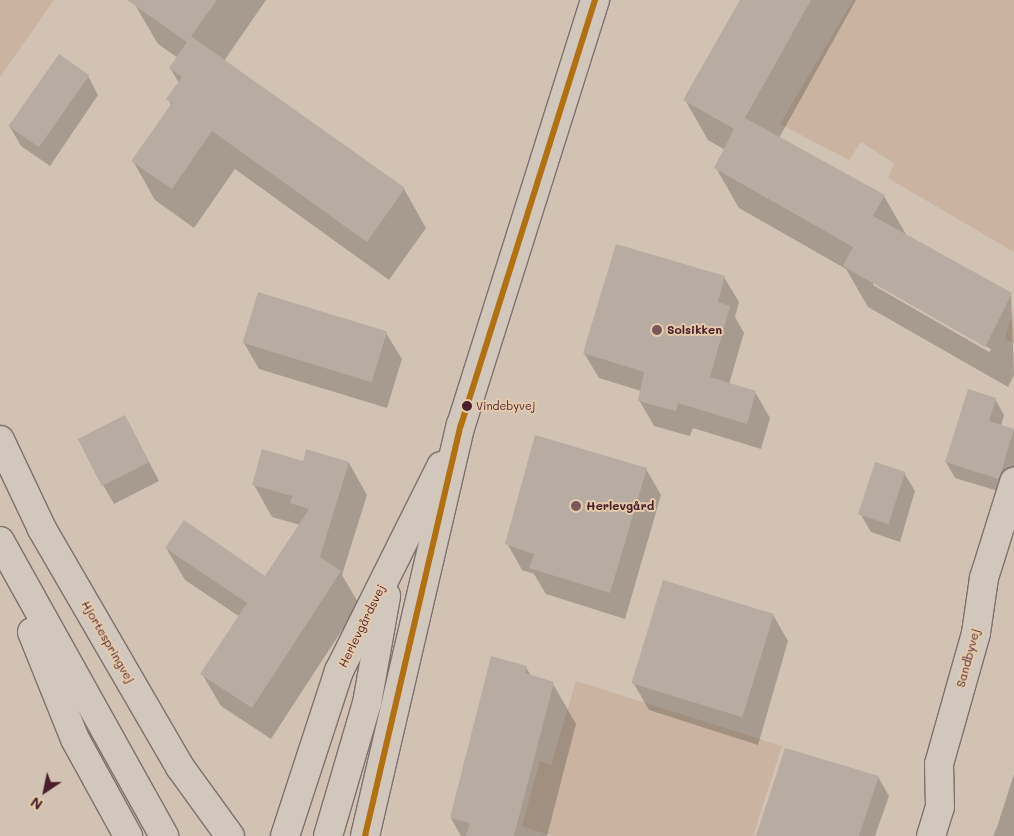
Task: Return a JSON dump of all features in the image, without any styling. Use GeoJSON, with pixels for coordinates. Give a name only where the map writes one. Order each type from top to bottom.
{"type":"FeatureCollection","features":[{"type":"Feature","properties":{"kind":"street","name":"Herlevgårdsvej"},"geometry":{"type":"LineString","coordinates":[[365,836],[461,425],[595,0]]}},
{"type":"Feature","properties":{"kind":"street","name":"Herlevgårdsvej"},"geometry":{"type":"LineString","coordinates":[[284,836],[339,671],[461,425]]}},
{"type":"Feature","properties":{"kind":"street","name":"Hjortespringvej"},"geometry":{"type":"LineString","coordinates":[[0,440],[42,529],[170,750],[230,836]]}},
{"type":"Feature","properties":{"kind":"street","name":"Sandbyvej"},"geometry":{"type":"LineString","coordinates":[[931,836],[940,807],[939,764],[976,633],[984,578],[1014,482]]}},
{"type":"Feature","properties":{"kind":"street"},"geometry":{"type":"LineString","coordinates":[[0,541],[164,836]]}},
{"type":"Feature","properties":{"kind":"street"},"geometry":{"type":"LineString","coordinates":[[0,554],[75,739],[128,836]]}},
{"type":"Feature","properties":{"kind":"street"},"geometry":{"type":"LineString","coordinates":[[328,836],[367,703],[393,563]]}},
{"type":"Feature","properties":{"kind":"shaded area"},"geometry":{"type":"Polygon","coordinates":[[[0,0],[54,0],[0,77],[0,0]]]}},
{"type":"Feature","properties":{"kind":"shaded area"},"geometry":{"type":"Polygon","coordinates":[[[853,0],[1014,0],[1014,252],[888,178],[894,163],[861,142],[849,160],[780,124],[853,0]]]}},
{"type":"Feature","properties":{"kind":"shaded area"},"geometry":{"type":"Polygon","coordinates":[[[1014,307],[1014,343],[1005,339],[1014,307]]]}},
{"type":"Feature","properties":{"kind":"shaded area"},"geometry":{"type":"Polygon","coordinates":[[[576,681],[782,746],[753,836],[552,836],[522,826],[540,761],[551,765],[576,681]]]}},
{"type":"Feature","properties":{"kind":"building"},"geometry":{"type":"Polygon","coordinates":[[[127,0],[217,0],[191,36],[405,188],[367,242],[212,131],[172,189],[131,161],[172,103],[166,99],[182,77],[169,68],[187,42],[127,0]]]}},
{"type":"Feature","properties":{"kind":"building"},"geometry":{"type":"Polygon","coordinates":[[[740,0],[811,0],[745,118],[885,195],[873,216],[1012,293],[985,347],[843,266],[853,247],[714,168],[734,129],[683,100],[740,0]]]}},
{"type":"Feature","properties":{"kind":"building"},"geometry":{"type":"Polygon","coordinates":[[[59,54],[89,75],[39,147],[9,126],[59,54]]]}},
{"type":"Feature","properties":{"kind":"building","name":"Solsikken"},"geometry":{"type":"Polygon","coordinates":[[[616,244],[725,276],[718,302],[730,306],[710,377],[756,391],[747,424],[678,403],[676,411],[638,401],[644,372],[583,353],[616,244]]]}},
{"type":"Feature","properties":{"kind":"building"},"geometry":{"type":"Polygon","coordinates":[[[258,292],[387,331],[372,382],[243,343],[258,292]]]}},
{"type":"Feature","properties":{"kind":"building"},"geometry":{"type":"Polygon","coordinates":[[[968,389],[996,398],[989,421],[1014,429],[999,479],[945,462],[968,389]]]}},
{"type":"Feature","properties":{"kind":"building"},"geometry":{"type":"Polygon","coordinates":[[[125,415],[149,462],[102,486],[78,439],[125,415]]]}},
{"type":"Feature","properties":{"kind":"building","name":"Herlevgård"},"geometry":{"type":"Polygon","coordinates":[[[535,435],[647,468],[610,593],[529,568],[534,554],[505,544],[535,435]]]}},
{"type":"Feature","properties":{"kind":"building"},"geometry":{"type":"Polygon","coordinates":[[[262,449],[303,461],[306,449],[349,462],[320,557],[341,571],[252,708],[200,674],[247,603],[165,548],[184,520],[265,576],[309,509],[290,503],[292,496],[252,485],[262,449]]]}},
{"type":"Feature","properties":{"kind":"building"},"geometry":{"type":"Polygon","coordinates":[[[875,462],[905,472],[888,524],[858,514],[875,462]]]}},
{"type":"Feature","properties":{"kind":"building"},"geometry":{"type":"Polygon","coordinates":[[[663,580],[774,614],[742,717],[631,683],[663,580]]]}},
{"type":"Feature","properties":{"kind":"building"},"geometry":{"type":"Polygon","coordinates":[[[491,656],[527,666],[525,673],[554,682],[514,836],[466,836],[470,823],[450,818],[491,656]]]}},
{"type":"Feature","properties":{"kind":"building"},"geometry":{"type":"Polygon","coordinates":[[[785,748],[879,776],[859,836],[756,836],[785,748]]]}},
{"type":"Feature","properties":{"kind":"transit line"},"geometry":{"type":"LineString","coordinates":[[365,836],[461,425],[595,0]]}},
{"type":"Feature","properties":{"kind":"place","name":"Solsikken"},"geometry":{"type":"Point","coordinates":[657,330]}},
{"type":"Feature","properties":{"kind":"place","name":"Vindebyvej"},"geometry":{"type":"Point","coordinates":[467,406]}},
{"type":"Feature","properties":{"kind":"place","name":"Herlevgård"},"geometry":{"type":"Point","coordinates":[576,506]}}]}
